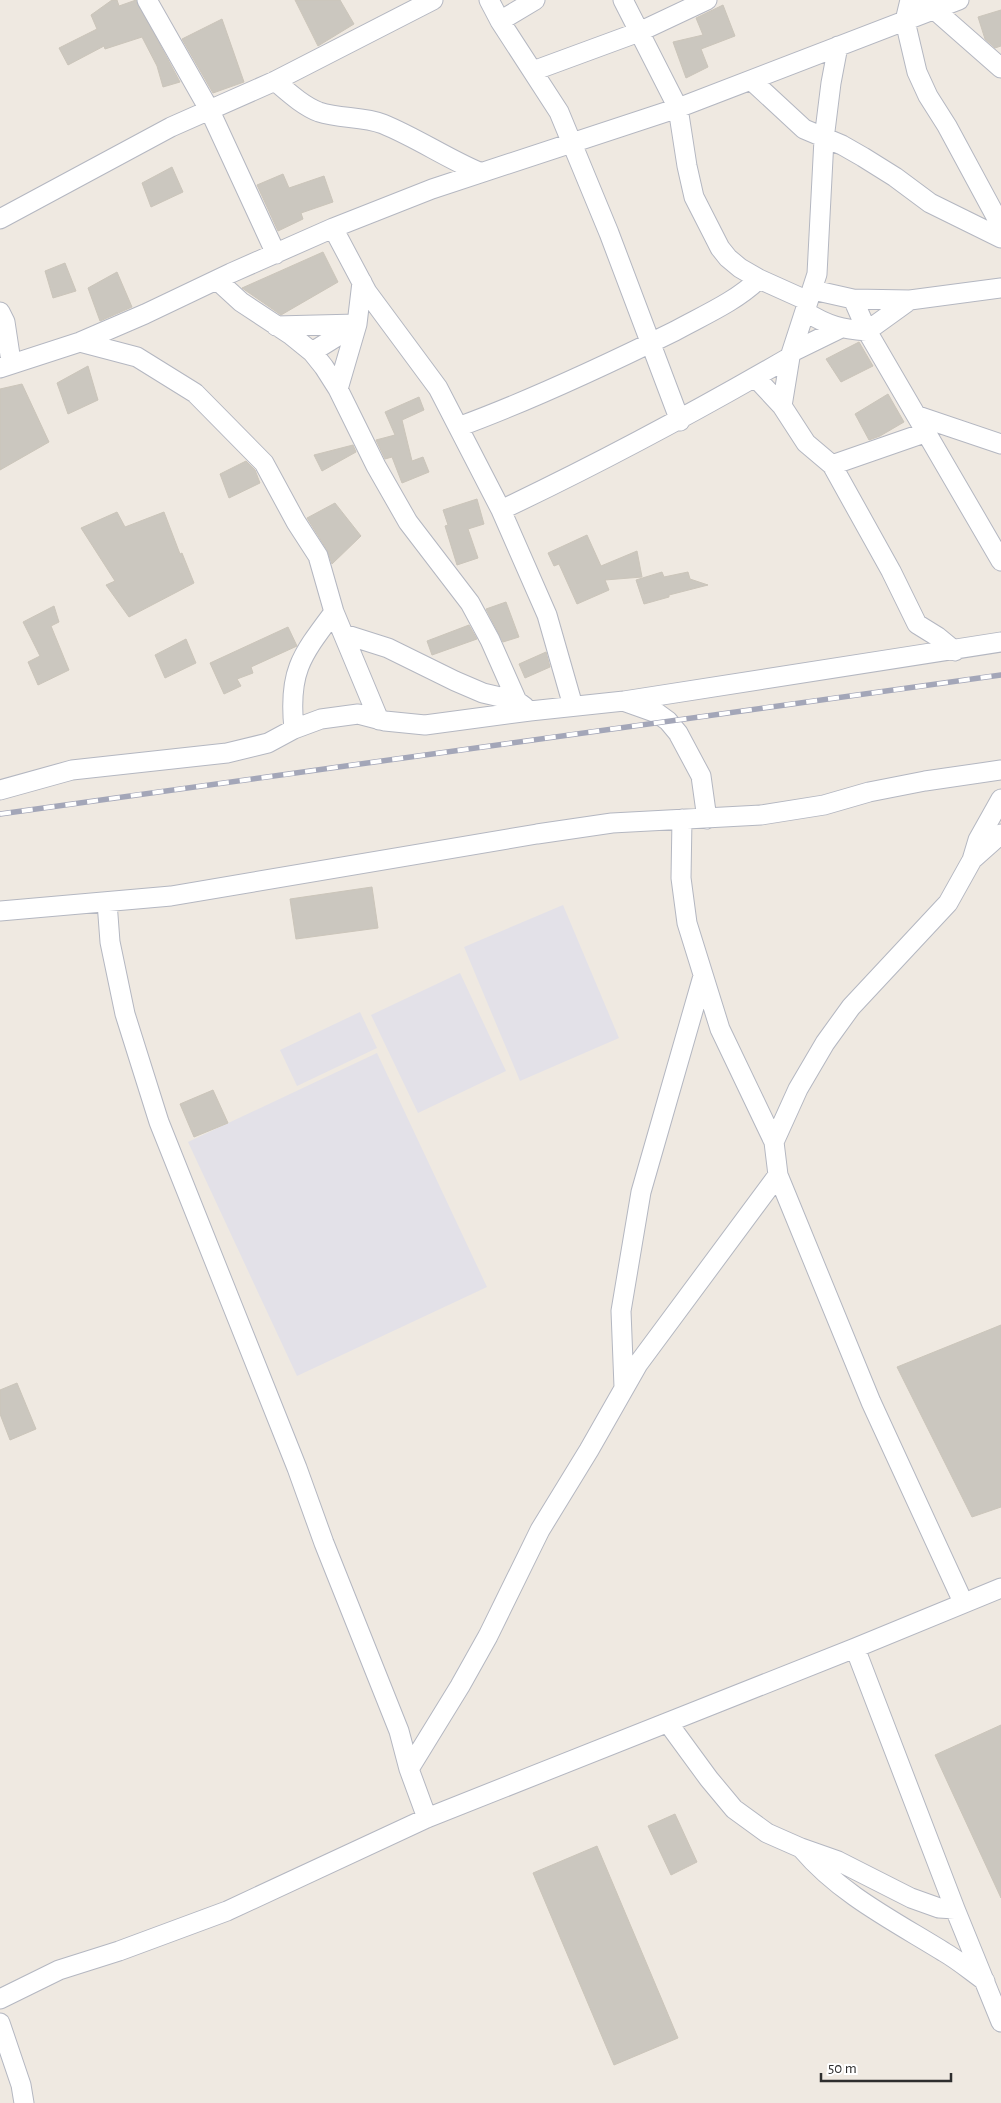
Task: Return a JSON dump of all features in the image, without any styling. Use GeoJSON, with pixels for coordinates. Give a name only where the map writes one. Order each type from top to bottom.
{"type":"FeatureCollection","features":[{"type":"Feature","properties":{"kind":"street"},"geometry":{"type":"LineString","coordinates":[[147,0],[210,111],[276,254]]}},
{"type":"Feature","properties":{"kind":"street"},"geometry":{"type":"LineString","coordinates":[[0,219],[172,127],[275,81],[433,0]]}},
{"type":"Feature","properties":{"kind":"street"},"geometry":{"type":"LineString","coordinates":[[489,0],[500,22],[559,112],[609,233],[649,344],[680,421]]}},
{"type":"Feature","properties":{"kind":"street"},"geometry":{"type":"LineString","coordinates":[[500,22],[536,0]]}},
{"type":"Feature","properties":{"kind":"street"},"geometry":{"type":"LineString","coordinates":[[623,0],[661,70],[678,108],[694,197],[716,241],[728,258],[759,279],[809,301],[853,299],[910,300],[1001,288]]}},
{"type":"Feature","properties":{"kind":"street"},"geometry":{"type":"LineString","coordinates":[[533,71],[639,32],[707,0]]}},
{"type":"Feature","properties":{"kind":"street"},"geometry":{"type":"LineString","coordinates":[[910,0],[906,21],[917,72],[928,96],[947,126],[1001,226]]}},
{"type":"Feature","properties":{"kind":"street"},"geometry":{"type":"LineString","coordinates":[[0,312],[7,331],[9,359],[80,342],[333,228],[479,172],[678,108],[906,21],[930,5],[958,0]]}},
{"type":"Feature","properties":{"kind":"street"},"geometry":{"type":"LineString","coordinates":[[930,5],[1001,68]]}},
{"type":"Feature","properties":{"kind":"street"},"geometry":{"type":"LineString","coordinates":[[782,406],[791,354],[817,274],[824,139],[838,46]]}},
{"type":"Feature","properties":{"kind":"street"},"geometry":{"type":"LineString","coordinates":[[751,80],[804,129],[842,145],[862,156],[930,202],[1001,238]]}},
{"type":"Feature","properties":{"kind":"street"},"geometry":{"type":"LineString","coordinates":[[275,81],[319,112],[381,123],[408,135],[449,159],[479,172]]}},
{"type":"Feature","properties":{"kind":"street"},"geometry":{"type":"LineString","coordinates":[[333,228],[362,282],[381,312],[410,348],[438,388],[501,510],[547,615],[573,706]]}},
{"type":"Feature","properties":{"kind":"street"},"geometry":{"type":"LineString","coordinates":[[458,427],[511,406],[649,344],[729,303],[759,279]]}},
{"type":"Feature","properties":{"kind":"street"},"geometry":{"type":"LineString","coordinates":[[217,280],[241,302],[292,335],[312,352],[338,389],[376,466],[408,522],[470,603],[524,706]]}},
{"type":"Feature","properties":{"kind":"street"},"geometry":{"type":"LineString","coordinates":[[338,389],[357,324],[362,282]]}},
{"type":"Feature","properties":{"kind":"street"},"geometry":{"type":"LineString","coordinates":[[853,299],[867,331],[923,424],[1001,561]]}},
{"type":"Feature","properties":{"kind":"street"},"geometry":{"type":"LineString","coordinates":[[809,301],[822,322],[839,328],[867,331],[910,300]]}},
{"type":"Feature","properties":{"kind":"street"},"geometry":{"type":"LineString","coordinates":[[312,352],[357,324],[381,312]]}},
{"type":"Feature","properties":{"kind":"street"},"geometry":{"type":"LineString","coordinates":[[276,326],[357,324]]}},
{"type":"Feature","properties":{"kind":"street"},"geometry":{"type":"LineString","coordinates":[[501,510],[565,480],[680,421],[791,354],[839,328]]}},
{"type":"Feature","properties":{"kind":"street"},"geometry":{"type":"LineString","coordinates":[[80,342],[137,357],[195,394],[264,463],[296,522],[318,556],[334,612],[379,720]]}},
{"type":"Feature","properties":{"kind":"street"},"geometry":{"type":"LineString","coordinates":[[755,377],[782,406],[802,438],[832,465],[892,571],[916,624],[955,650]]}},
{"type":"Feature","properties":{"kind":"street"},"geometry":{"type":"LineString","coordinates":[[832,465],[923,424],[1001,444]]}},
{"type":"Feature","properties":{"kind":"street"},"geometry":{"type":"LineString","coordinates":[[294,729],[291,704],[294,677],[304,654],[334,612]]}},
{"type":"Feature","properties":{"kind":"street"},"geometry":{"type":"LineString","coordinates":[[344,634],[388,648],[483,693],[524,706]]}},
{"type":"Feature","properties":{"kind":"street"},"geometry":{"type":"LineString","coordinates":[[0,790],[72,770],[227,753],[268,743],[294,729],[322,719],[358,714],[379,720],[425,725],[524,706],[573,706],[624,701],[1001,642]]}},
{"type":"Feature","properties":{"kind":"street"},"geometry":{"type":"LineString","coordinates":[[624,701],[657,713],[668,721],[678,733],[701,776],[707,819]]}},
{"type":"Feature","properties":{"kind":"street"},"geometry":{"type":"LineString","coordinates":[[0,911],[171,896],[612,823],[761,815],[824,804],[869,792],[925,781],[1001,770]]}},
{"type":"Feature","properties":{"kind":"street"},"geometry":{"type":"LineString","coordinates":[[774,1142],[798,1089],[825,1043],[851,1007],[948,903],[972,860],[978,840],[1001,800]]}},
{"type":"Feature","properties":{"kind":"street"},"geometry":{"type":"LineString","coordinates":[[682,819],[681,878],[687,923],[723,1036],[774,1142],[778,1175],[871,1402],[963,1602]]}},
{"type":"Feature","properties":{"kind":"street"},"geometry":{"type":"LineString","coordinates":[[972,860],[1001,834]]}},
{"type":"Feature","properties":{"kind":"street"},"geometry":{"type":"LineString","coordinates":[[107,902],[110,942],[125,1014],[159,1122],[399,1730],[409,1768],[427,1818]]}},
{"type":"Feature","properties":{"kind":"street"},"geometry":{"type":"LineString","coordinates":[[624,1387],[621,1311],[641,1192],[703,976]]}},
{"type":"Feature","properties":{"kind":"street"},"geometry":{"type":"LineString","coordinates":[[409,1768],[460,1686],[488,1636],[540,1530],[589,1450],[624,1387],[661,1331],[694,1291],[778,1175]]}},
{"type":"Feature","properties":{"kind":"street"},"geometry":{"type":"LineString","coordinates":[[0,1999],[59,1970],[119,1951],[227,1911],[427,1818],[1001,1588]]}},
{"type":"Feature","properties":{"kind":"street"},"geometry":{"type":"LineString","coordinates":[[855,1648],[955,1909],[1001,2022]]}},
{"type":"Feature","properties":{"kind":"street"},"geometry":{"type":"LineString","coordinates":[[668,1723],[709,1779],[734,1809],[767,1833],[838,1861],[911,1898],[940,1908],[955,1909]]}},
{"type":"Feature","properties":{"kind":"street"},"geometry":{"type":"LineString","coordinates":[[801,1848],[818,1868],[832,1880],[868,1906],[947,1953],[985,1981]]}},
{"type":"Feature","properties":{"kind":"street"},"geometry":{"type":"LineString","coordinates":[[0,2023],[23,2094]]}},
{"type":"Feature","properties":{"kind":"street"},"geometry":{"type":"LineString","coordinates":[[0,2059],[23,2094]]}},
{"type":"Feature","properties":{"kind":"shaded area"},"geometry":{"type":"Polygon","coordinates":[[[563,905],[619,1038],[520,1081],[464,947],[563,905]]]}},
{"type":"Feature","properties":{"kind":"shaded area"},"geometry":{"type":"Polygon","coordinates":[[[460,973],[506,1071],[418,1113],[371,1015],[460,973]]]}},
{"type":"Feature","properties":{"kind":"shaded area"},"geometry":{"type":"Polygon","coordinates":[[[360,1012],[377,1048],[297,1086],[280,1050],[360,1012]]]}},
{"type":"Feature","properties":{"kind":"shaded area"},"geometry":{"type":"Polygon","coordinates":[[[377,1053],[487,1287],[297,1376],[188,1142],[377,1053]]]}},
{"type":"Feature","properties":{"kind":"building"},"geometry":{"type":"Polygon","coordinates":[[[112,0],[117,0],[119,6],[136,0],[180,82],[163,87],[157,66],[142,37],[105,49],[104,46],[68,65],[59,48],[97,29],[91,15],[112,0]]]}},
{"type":"Feature","properties":{"kind":"building"},"geometry":{"type":"Polygon","coordinates":[[[295,0],[340,0],[354,24],[318,46],[295,0]]]}},
{"type":"Feature","properties":{"kind":"building"},"geometry":{"type":"Polygon","coordinates":[[[723,5],[735,36],[701,49],[708,67],[686,78],[673,42],[703,35],[696,18],[723,5]]]}},
{"type":"Feature","properties":{"kind":"building"},"geometry":{"type":"Polygon","coordinates":[[[1001,10],[1001,46],[995,48],[985,39],[978,17],[1001,10]]]}},
{"type":"Feature","properties":{"kind":"building"},"geometry":{"type":"Polygon","coordinates":[[[222,19],[244,82],[213,93],[182,39],[222,19]]]}},
{"type":"Feature","properties":{"kind":"building"},"geometry":{"type":"Polygon","coordinates":[[[172,167],[183,192],[151,207],[142,183],[172,167]]]}},
{"type":"Feature","properties":{"kind":"building"},"geometry":{"type":"Polygon","coordinates":[[[283,174],[289,188],[324,176],[333,202],[301,213],[303,219],[278,231],[257,185],[283,174]]]}},
{"type":"Feature","properties":{"kind":"building"},"geometry":{"type":"Polygon","coordinates":[[[323,252],[338,282],[281,315],[242,288],[323,252]]]}},
{"type":"Feature","properties":{"kind":"building"},"geometry":{"type":"Polygon","coordinates":[[[65,263],[76,291],[53,298],[45,271],[65,263]]]}},
{"type":"Feature","properties":{"kind":"building"},"geometry":{"type":"Polygon","coordinates":[[[117,272],[132,307],[100,321],[88,288],[117,272]]]}},
{"type":"Feature","properties":{"kind":"building"},"geometry":{"type":"Polygon","coordinates":[[[859,342],[873,366],[841,382],[826,359],[859,342]]]}},
{"type":"Feature","properties":{"kind":"building"},"geometry":{"type":"Polygon","coordinates":[[[88,366],[98,400],[68,414],[57,383],[88,366]]]}},
{"type":"Feature","properties":{"kind":"building"},"geometry":{"type":"Polygon","coordinates":[[[22,384],[49,442],[0,470],[0,389],[22,384]]]}},
{"type":"Feature","properties":{"kind":"building"},"geometry":{"type":"Polygon","coordinates":[[[888,394],[904,422],[869,440],[855,414],[888,394]]]}},
{"type":"Feature","properties":{"kind":"building"},"geometry":{"type":"Polygon","coordinates":[[[419,397],[424,410],[402,420],[412,461],[423,457],[429,472],[402,483],[392,457],[385,459],[376,440],[395,435],[385,412],[419,397]]]}},
{"type":"Feature","properties":{"kind":"building"},"geometry":{"type":"Polygon","coordinates":[[[353,445],[356,452],[322,471],[314,455],[353,445]]]}},
{"type":"Feature","properties":{"kind":"building"},"geometry":{"type":"Polygon","coordinates":[[[246,461],[255,470],[260,483],[229,498],[220,474],[246,461]]]}},
{"type":"Feature","properties":{"kind":"building"},"geometry":{"type":"Polygon","coordinates":[[[477,499],[484,524],[468,529],[478,558],[457,565],[445,526],[448,525],[443,510],[477,499]]]}},
{"type":"Feature","properties":{"kind":"building"},"geometry":{"type":"Polygon","coordinates":[[[335,503],[361,536],[332,564],[327,550],[307,518],[335,503]]]}},
{"type":"Feature","properties":{"kind":"building"},"geometry":{"type":"Polygon","coordinates":[[[117,512],[125,527],[164,512],[180,554],[182,553],[194,583],[129,617],[106,585],[115,581],[81,528],[117,512]]]}},
{"type":"Feature","properties":{"kind":"building"},"geometry":{"type":"Polygon","coordinates":[[[587,535],[601,566],[637,551],[642,577],[605,580],[609,590],[577,604],[559,564],[554,566],[548,553],[587,535]]]}},
{"type":"Feature","properties":{"kind":"building"},"geometry":{"type":"Polygon","coordinates":[[[662,572],[664,577],[688,572],[690,579],[708,585],[669,595],[669,597],[644,604],[636,580],[662,572]]]}},
{"type":"Feature","properties":{"kind":"building"},"geometry":{"type":"Polygon","coordinates":[[[506,602],[519,637],[503,642],[486,609],[506,602]]]}},
{"type":"Feature","properties":{"kind":"building"},"geometry":{"type":"Polygon","coordinates":[[[54,606],[59,622],[51,626],[69,670],[38,685],[28,662],[40,656],[23,622],[54,606]]]}},
{"type":"Feature","properties":{"kind":"building"},"geometry":{"type":"Polygon","coordinates":[[[469,625],[477,639],[432,655],[427,641],[469,625]]]}},
{"type":"Feature","properties":{"kind":"building"},"geometry":{"type":"Polygon","coordinates":[[[288,627],[297,646],[251,667],[253,673],[237,679],[241,686],[224,694],[210,663],[288,627]]]}},
{"type":"Feature","properties":{"kind":"building"},"geometry":{"type":"Polygon","coordinates":[[[186,639],[196,663],[165,678],[155,655],[186,639]]]}},
{"type":"Feature","properties":{"kind":"building"},"geometry":{"type":"Polygon","coordinates":[[[546,652],[550,667],[525,678],[519,664],[546,652]]]}},
{"type":"Feature","properties":{"kind":"building"},"geometry":{"type":"Polygon","coordinates":[[[372,887],[378,928],[296,939],[290,899],[372,887]]]}},
{"type":"Feature","properties":{"kind":"building"},"geometry":{"type":"Polygon","coordinates":[[[213,1090],[228,1123],[194,1137],[180,1104],[213,1090]]]}},
{"type":"Feature","properties":{"kind":"building"},"geometry":{"type":"Polygon","coordinates":[[[1001,1325],[1001,1507],[972,1517],[897,1367],[1001,1325]]]}},
{"type":"Feature","properties":{"kind":"building"},"geometry":{"type":"Polygon","coordinates":[[[17,1383],[36,1429],[10,1440],[0,1414],[0,1390],[17,1383]]]}},
{"type":"Feature","properties":{"kind":"building"},"geometry":{"type":"Polygon","coordinates":[[[1001,1725],[1001,1898],[935,1755],[1001,1725]]]}},
{"type":"Feature","properties":{"kind":"building"},"geometry":{"type":"Polygon","coordinates":[[[675,1814],[697,1862],[671,1875],[648,1826],[675,1814]]]}},
{"type":"Feature","properties":{"kind":"building"},"geometry":{"type":"Polygon","coordinates":[[[597,1846],[678,2038],[614,2065],[533,1873],[597,1846]]]}},
{"type":"Feature","properties":{"kind":"railway"},"geometry":{"type":"LineString","coordinates":[[0,814],[1001,675]]}}]}
